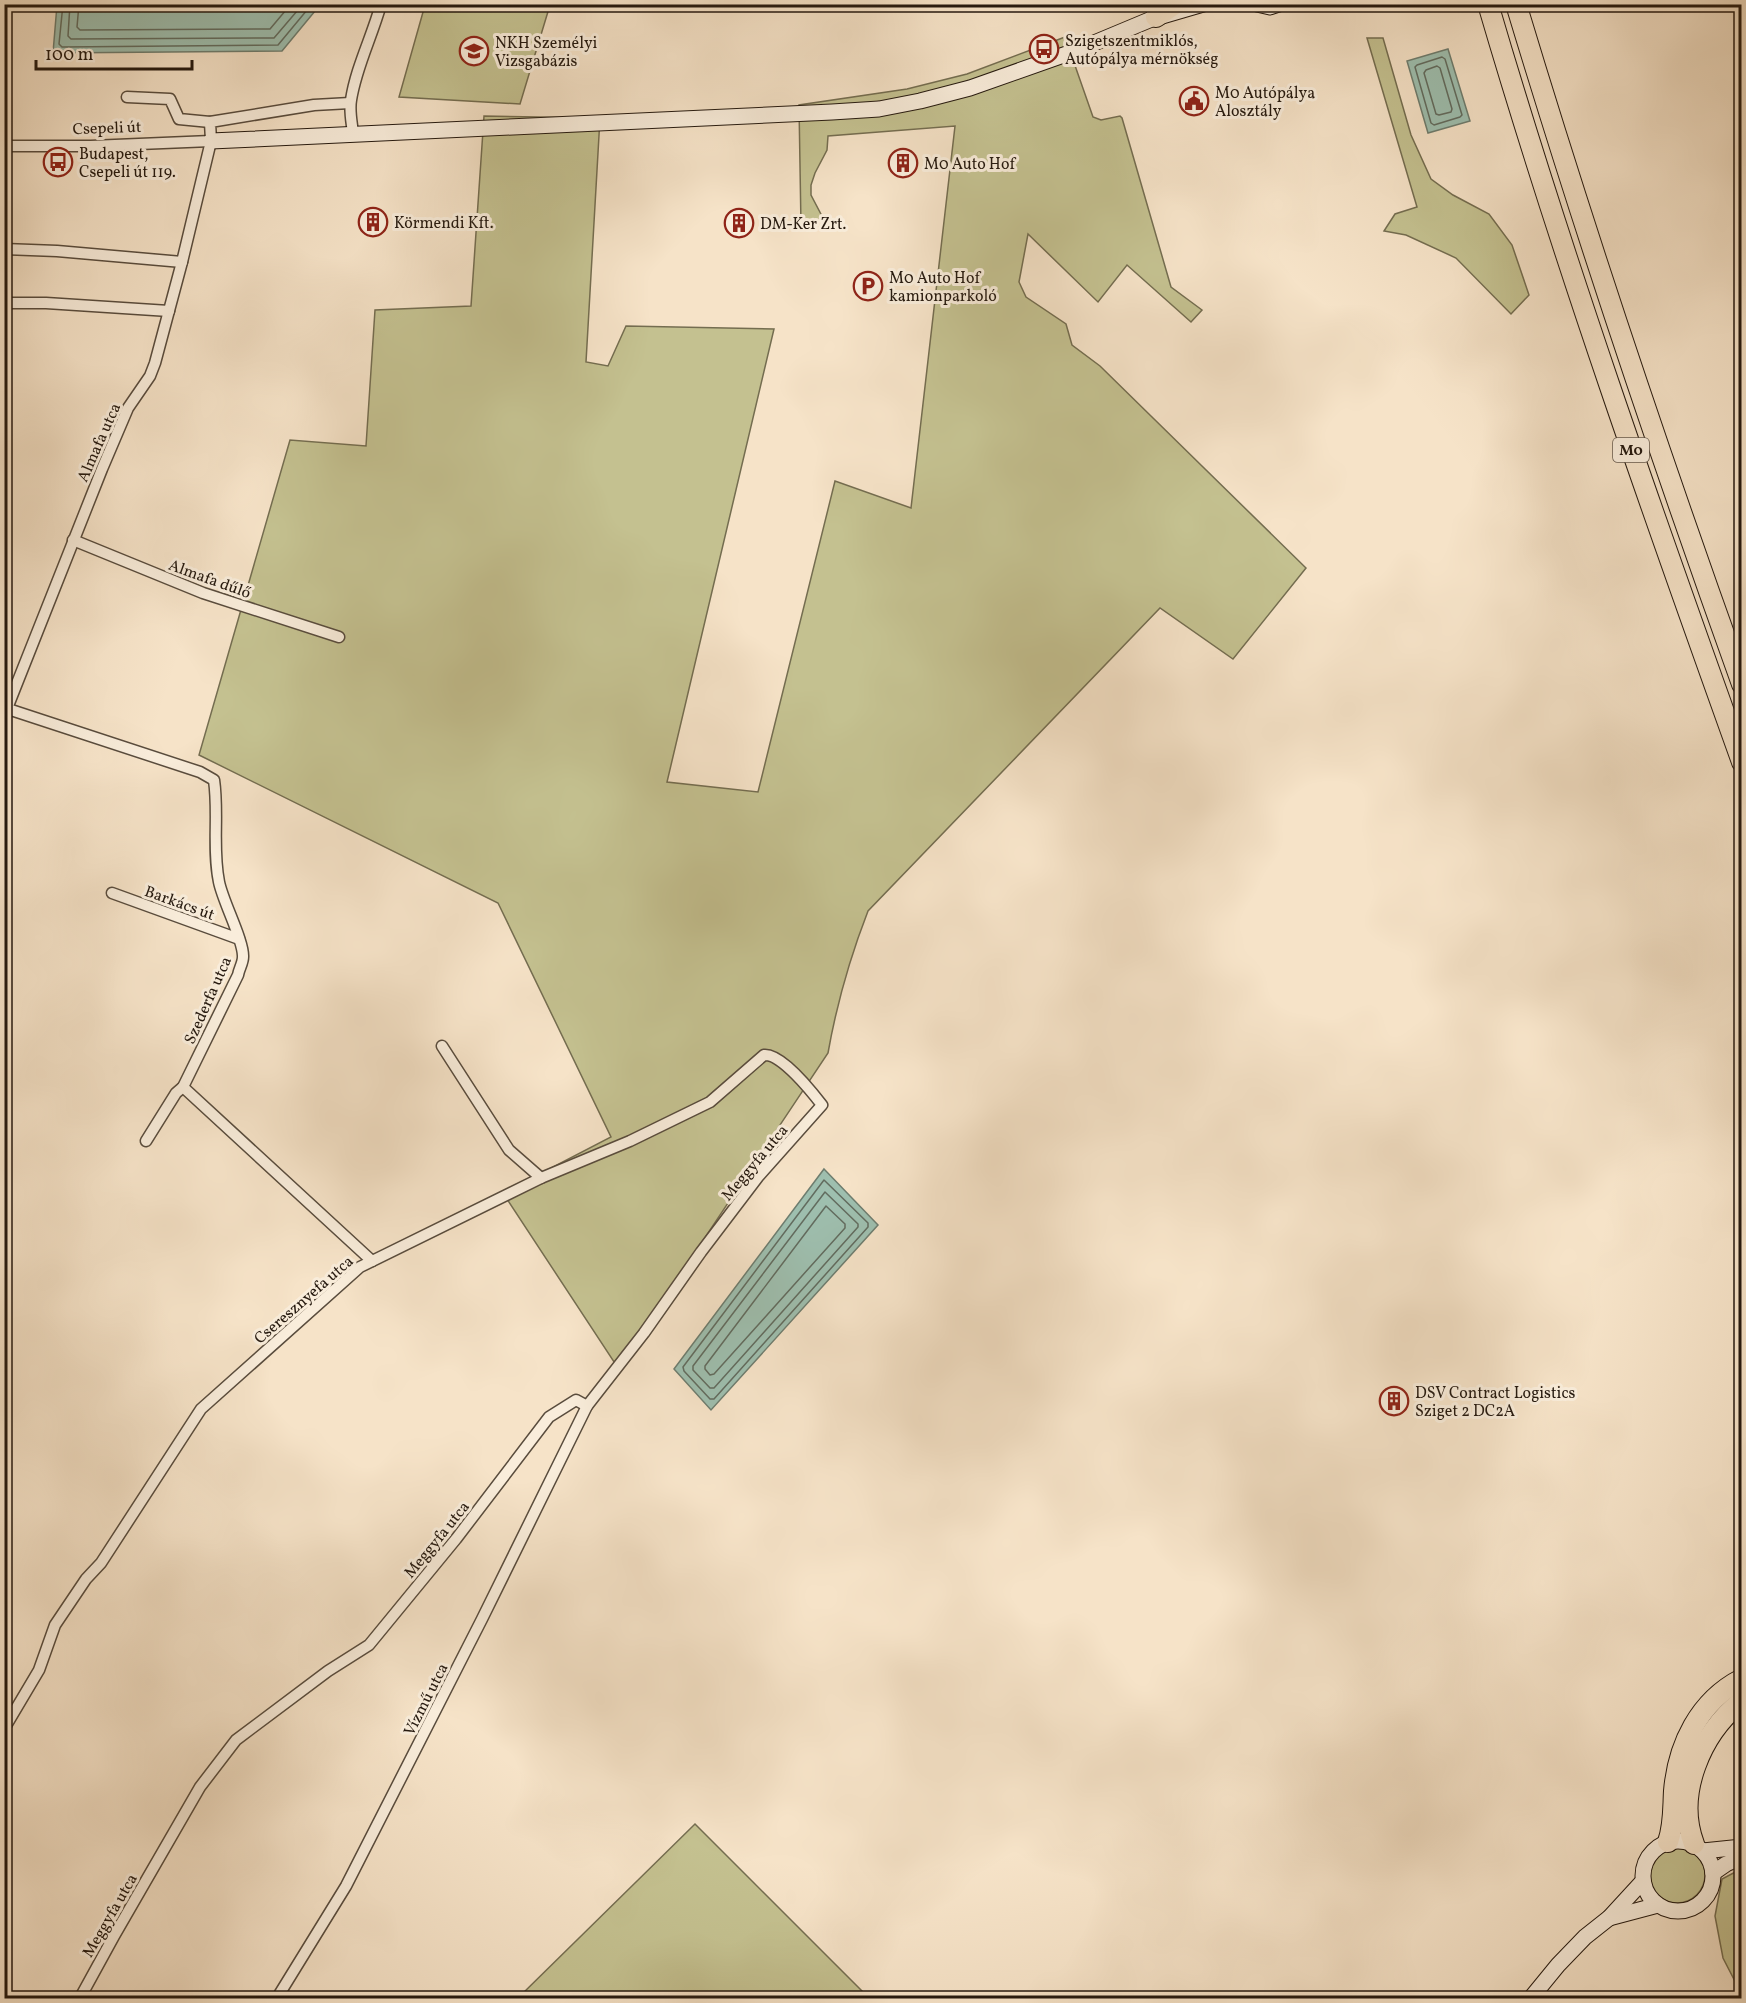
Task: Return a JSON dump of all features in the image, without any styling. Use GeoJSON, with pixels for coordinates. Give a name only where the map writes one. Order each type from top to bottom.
{"type":"FeatureCollection","features":[{"type":"Feature","properties":{"kind":"highway"},"geometry":{"type":"LineString","coordinates":[[1156,17],[1175,4]]}},
{"type":"Feature","properties":{"kind":"highway","name":"M0"},"geometry":{"type":"LineString","coordinates":[[1488,4],[1527,136],[1584,312],[1645,492],[1742,762]]}},
{"type":"Feature","properties":{"kind":"highway","name":"M0"},"geometry":{"type":"LineString","coordinates":[[1516,4],[1564,164],[1631,368],[1742,684]]}},
{"type":"Feature","properties":{"kind":"highway"},"geometry":{"type":"LineString","coordinates":[[1668,1842],[1673,1821],[1678,1767],[1685,1741],[1697,1719],[1714,1699],[1742,1679]]}},
{"type":"Feature","properties":{"kind":"highway"},"geometry":{"type":"LineString","coordinates":[[1699,1848],[1688,1828],[1689,1806],[1697,1760],[1706,1740],[1719,1722],[1742,1701]]}},
{"type":"Feature","properties":{"kind":"street"},"geometry":{"type":"LineString","coordinates":[[353,134],[351,103],[358,72],[373,34],[381,4]]}},
{"type":"Feature","properties":{"kind":"street"},"geometry":{"type":"LineString","coordinates":[[211,141],[879,109],[970,88],[1030,67],[1183,4]]}},
{"type":"Feature","properties":{"kind":"street"},"geometry":{"type":"LineString","coordinates":[[1156,17],[1203,4]]}},
{"type":"Feature","properties":{"kind":"street"},"geometry":{"type":"LineString","coordinates":[[1257,4],[1270,7],[1280,4]]}},
{"type":"Feature","properties":{"kind":"street"},"geometry":{"type":"LineString","coordinates":[[127,97],[170,99],[179,119],[210,122],[314,105],[351,103]]}},
{"type":"Feature","properties":{"kind":"street","name":"Almafa utca"},"geometry":{"type":"LineString","coordinates":[[6,713],[73,540],[128,408],[150,376],[182,262],[211,141],[210,122]]}},
{"type":"Feature","properties":{"kind":"street","name":"Csepeli út"},"geometry":{"type":"LineString","coordinates":[[4,146],[81,146],[211,141]]}},
{"type":"Feature","properties":{"kind":"street"},"geometry":{"type":"LineString","coordinates":[[4,249],[57,250],[182,262]]}},
{"type":"Feature","properties":{"kind":"street"},"geometry":{"type":"LineString","coordinates":[[4,303],[169,312]]}},
{"type":"Feature","properties":{"kind":"street","name":"Almafa dűlő"},"geometry":{"type":"LineString","coordinates":[[73,540],[203,593],[339,638]]}},
{"type":"Feature","properties":{"kind":"street","name":"Szederfa utca"},"geometry":{"type":"LineString","coordinates":[[6,713],[200,772],[214,780],[215,858],[223,900],[239,939],[243,957],[238,975],[183,1087],[176,1093],[146,1141]]}},
{"type":"Feature","properties":{"kind":"street","name":"Barkács út"},"geometry":{"type":"LineString","coordinates":[[112,893],[239,939]]}},
{"type":"Feature","properties":{"kind":"street"},"geometry":{"type":"LineString","coordinates":[[442,1046],[509,1150],[541,1178]]}},
{"type":"Feature","properties":{"kind":"street","name":"Cseresznyefa utca"},"geometry":{"type":"LineString","coordinates":[[4,1729],[39,1670],[55,1625],[86,1579],[101,1563],[201,1409],[360,1268],[541,1178],[630,1141],[710,1102],[759,1059],[769,1054],[782,1062],[822,1105]]}},
{"type":"Feature","properties":{"kind":"street"},"geometry":{"type":"LineString","coordinates":[[183,1087],[372,1261]]}},
{"type":"Feature","properties":{"kind":"street","name":"Meggyfa utca"},"geometry":{"type":"LineString","coordinates":[[80,1998],[200,1787],[236,1740],[328,1671],[369,1645],[456,1539],[549,1417],[576,1400],[587,1406],[644,1333],[758,1177],[822,1105]]}},
{"type":"Feature","properties":{"kind":"street","name":"Vízmű utca"},"geometry":{"type":"LineString","coordinates":[[277,1998],[346,1886],[587,1406]]}},
{"type":"Feature","properties":{"kind":"street"},"geometry":{"type":"LineString","coordinates":[[1699,1848],[1710,1862],[1713,1873],[1708,1894],[1691,1908],[1679,1911],[1668,1910],[1658,1905],[1648,1894],[1643,1881],[1643,1870],[1647,1858],[1656,1848],[1668,1842],[1681,1840],[1699,1848],[1742,1847]]}},
{"type":"Feature","properties":{"kind":"street"},"geometry":{"type":"LineString","coordinates":[[1713,1873],[1725,1864],[1742,1857]]}},
{"type":"Feature","properties":{"kind":"street"},"geometry":{"type":"LineString","coordinates":[[1531,1998],[1558,1965],[1585,1937],[1609,1918],[1643,1881]]}},
{"type":"Feature","properties":{"kind":"street"},"geometry":{"type":"LineString","coordinates":[[1609,1918],[1658,1905]]}},
{"type":"Feature","properties":{"kind":"shaded area","name":"NKH Személyi Vizsgabázis"},"geometry":{"type":"Polygon","coordinates":[[[425,5],[550,5],[520,104],[399,97],[425,5]]]}},
{"type":"Feature","properties":{"kind":"shaded area"},"geometry":{"type":"Polygon","coordinates":[[[1065,37],[1093,117],[1101,120],[1120,116],[1122,118],[1171,287],[1202,310],[1191,322],[1127,265],[1098,302],[1028,234],[1019,282],[1026,297],[1066,324],[1072,345],[1100,366],[1306,568],[1233,659],[1160,608],[868,911],[844,981],[828,1053],[618,1368],[503,1193],[611,1137],[498,903],[199,755],[290,440],[366,446],[375,310],[471,306],[484,116],[600,118],[586,362],[608,366],[626,326],[774,329],[667,782],[758,792],[835,481],[911,508],[955,126],[828,136],[827,150],[811,185],[811,195],[823,218],[801,226],[799,105],[907,89],[967,74],[1065,37]]]}},
{"type":"Feature","properties":{"kind":"shaded area"},"geometry":{"type":"Polygon","coordinates":[[[1367,38],[1383,38],[1411,135],[1431,179],[1453,195],[1489,214],[1512,245],[1529,295],[1511,314],[1456,258],[1406,235],[1384,231],[1395,214],[1417,207],[1367,38]]]}},
{"type":"Feature","properties":{"kind":"shaded area"},"geometry":{"type":"Polygon","coordinates":[[[695,1824],[869,1998],[518,1998],[695,1824]]]}},
{"type":"Feature","properties":{"kind":"shaded area"},"geometry":{"type":"Polygon","coordinates":[[[1672,1847],[1682,1847],[1697,1855],[1703,1864],[1705,1875],[1703,1886],[1697,1895],[1682,1903],[1672,1903],[1661,1898],[1654,1891],[1649,1880],[1649,1870],[1654,1859],[1661,1852],[1672,1847]]]}},
{"type":"Feature","properties":{"kind":"shaded area"},"geometry":{"type":"Polygon","coordinates":[[[1741,1869],[1741,1993],[1723,1958],[1715,1916],[1722,1879],[1741,1869]]]}},
{"type":"Feature","properties":{"kind":"water"},"geometry":{"type":"Polygon","coordinates":[[[57,4],[320,5],[282,51],[53,53],[57,4]]]}},
{"type":"Feature","properties":{"kind":"water"},"geometry":{"type":"Polygon","coordinates":[[[1448,49],[1470,121],[1428,133],[1407,61],[1448,49]]]}},
{"type":"Feature","properties":{"kind":"water"},"geometry":{"type":"Polygon","coordinates":[[[824,1169],[878,1225],[711,1410],[674,1369],[824,1169]]]}},
{"type":"Feature","properties":{"kind":"place","name":"Szigetszentmiklós, Autópálya mérnökség"},"geometry":{"type":"Point","coordinates":[1044,49]}},
{"type":"Feature","properties":{"kind":"place","name":"NKH Személyi Vizsgabázis"},"geometry":{"type":"Point","coordinates":[474,51]}},
{"type":"Feature","properties":{"kind":"place","name":"M0 Autópálya Alosztály"},"geometry":{"type":"Point","coordinates":[1194,101]}},
{"type":"Feature","properties":{"kind":"place","name":"Budapest, Csepeli út 119."},"geometry":{"type":"Point","coordinates":[58,162]}},
{"type":"Feature","properties":{"kind":"place","name":"M0 Auto Hof"},"geometry":{"type":"Point","coordinates":[903,163]}},
{"type":"Feature","properties":{"kind":"place","name":"Körmendi Kft."},"geometry":{"type":"Point","coordinates":[373,222]}},
{"type":"Feature","properties":{"kind":"place","name":"DM-Ker Zrt."},"geometry":{"type":"Point","coordinates":[739,223]}},
{"type":"Feature","properties":{"kind":"place","name":"M0 Auto Hof kamionparkoló"},"geometry":{"type":"Point","coordinates":[868,286]}},
{"type":"Feature","properties":{"kind":"place","name":"DSV Contract Logistics Sziget 2 DC2A"},"geometry":{"type":"Point","coordinates":[1394,1401]}}]}
